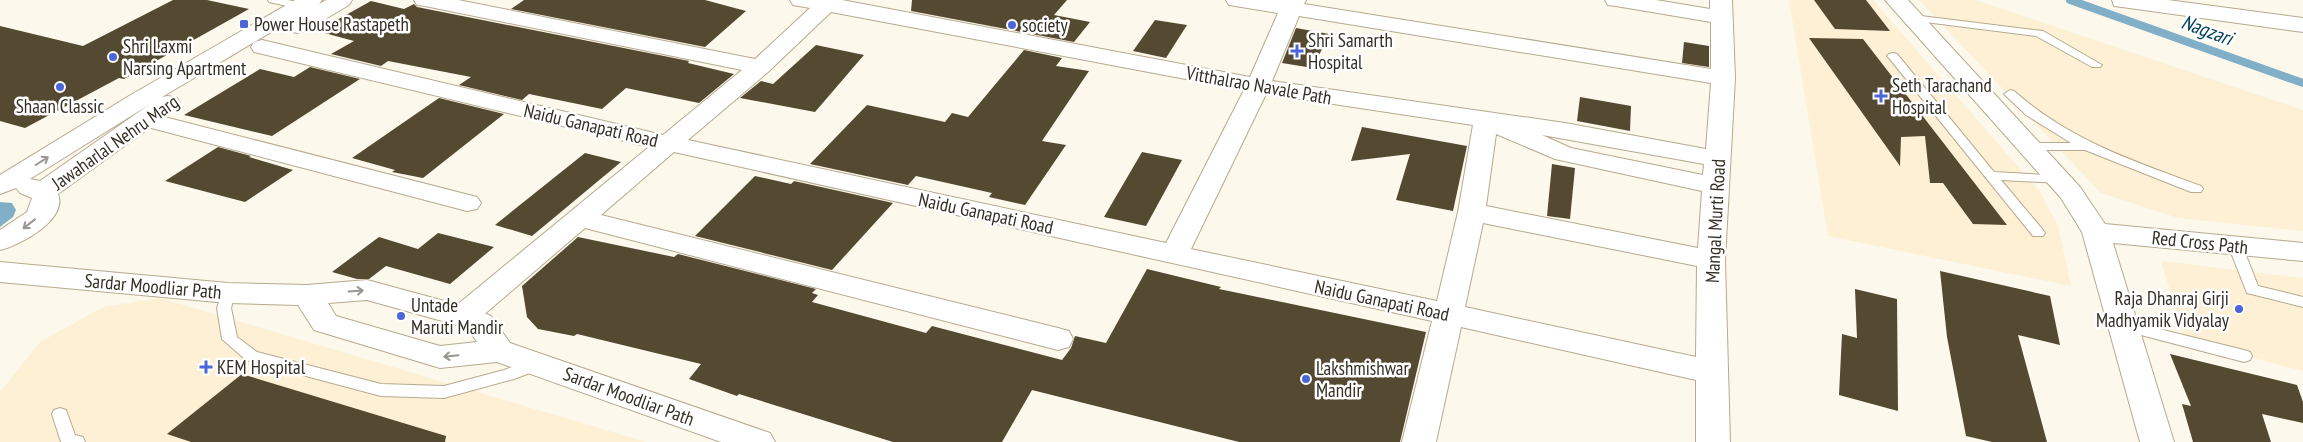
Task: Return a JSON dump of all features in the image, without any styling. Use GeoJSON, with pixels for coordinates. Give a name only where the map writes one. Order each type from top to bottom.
{"type":"FeatureCollection","features":[{"type":"Feature","properties":{"kind":"street","name":"Jawaharlal Nehru Marg"},"geometry":{"type":"LineString","coordinates":[[43,192],[145,119],[341,0]]}},
{"type":"Feature","properties":{"kind":"street"},"geometry":{"type":"LineString","coordinates":[[425,0],[760,68]]}},
{"type":"Feature","properties":{"kind":"street","name":"Vitthalrao Navale Path"},"geometry":{"type":"LineString","coordinates":[[801,0],[829,2],[1258,86],[1565,131],[1719,159]]}},
{"type":"Feature","properties":{"kind":"street"},"geometry":{"type":"LineString","coordinates":[[1237,0],[1292,4],[1723,78]]}},
{"type":"Feature","properties":{"kind":"street"},"geometry":{"type":"LineString","coordinates":[[1616,0],[1721,8]]}},
{"type":"Feature","properties":{"kind":"street"},"geometry":{"type":"LineString","coordinates":[[1896,0],[2059,179],[2071,193],[2096,232],[2157,442]]}},
{"type":"Feature","properties":{"kind":"street"},"geometry":{"type":"LineString","coordinates":[[2122,1],[2303,25]]}},
{"type":"Feature","properties":{"kind":"street"},"geometry":{"type":"LineString","coordinates":[[463,316],[760,68],[829,2]]}},
{"type":"Feature","properties":{"kind":"street","name":"Jawaharlal Nehru Marg"},"geometry":{"type":"LineString","coordinates":[[0,187],[138,101],[306,3]]}},
{"type":"Feature","properties":{"kind":"street"},"geometry":{"type":"LineString","coordinates":[[1174,255],[1258,86],[1292,4]]}},
{"type":"Feature","properties":{"kind":"street","name":"Mangal Murti Road"},"geometry":{"type":"LineString","coordinates":[[1713,442],[1711,260],[1723,78],[1721,8]]}},
{"type":"Feature","properties":{"kind":"street","name":"Naidu Ganapati Road"},"geometry":{"type":"LineString","coordinates":[[262,47],[670,144],[1712,372]]}},
{"type":"Feature","properties":{"kind":"street"},"geometry":{"type":"LineString","coordinates":[[145,119],[467,203]]}},
{"type":"Feature","properties":{"kind":"street"},"geometry":{"type":"LineString","coordinates":[[1419,442],[1472,212],[1486,120],[1564,154],[1716,186]]}},
{"type":"Feature","properties":{"kind":"street"},"geometry":{"type":"LineString","coordinates":[[0,187],[30,187],[43,192],[47,202],[41,214],[26,227],[0,241]]}},
{"type":"Feature","properties":{"kind":"street"},"geometry":{"type":"LineString","coordinates":[[1472,212],[1711,260]]}},
{"type":"Feature","properties":{"kind":"street"},"geometry":{"type":"LineString","coordinates":[[579,218],[1058,339]]}},
{"type":"Feature","properties":{"kind":"street","name":"Red Cross Path"},"geometry":{"type":"LineString","coordinates":[[2096,232],[2303,252]]}},
{"type":"Feature","properties":{"kind":"street","name":"Sardar Moodliar Path"},"geometry":{"type":"LineString","coordinates":[[0,272],[228,293],[307,295],[367,290],[463,316],[480,323],[499,351]]}},
{"type":"Feature","properties":{"kind":"street","name":"Sardar Moodliar Path"},"geometry":{"type":"LineString","coordinates":[[307,295],[325,323],[440,357],[499,351],[538,363],[758,442]]}},
{"type":"Feature","properties":{"kind":"lane"},"geometry":{"type":"LineString","coordinates":[[273,0],[306,3]]}},
{"type":"Feature","properties":{"kind":"lane"},"geometry":{"type":"LineString","coordinates":[[1913,18],[2039,33],[2096,64]]}},
{"type":"Feature","properties":{"kind":"lane"},"geometry":{"type":"LineString","coordinates":[[1893,56],[2038,233]]}},
{"type":"Feature","properties":{"kind":"lane"},"geometry":{"type":"LineString","coordinates":[[2010,94],[2049,126],[2084,146],[2196,189]]}},
{"type":"Feature","properties":{"kind":"lane"},"geometry":{"type":"LineString","coordinates":[[2029,147],[2084,146]]}},
{"type":"Feature","properties":{"kind":"lane"},"geometry":{"type":"LineString","coordinates":[[1990,176],[2059,179]]}},
{"type":"Feature","properties":{"kind":"lane"},"geometry":{"type":"LineString","coordinates":[[2235,245],[2252,290],[2303,302]]}},
{"type":"Feature","properties":{"kind":"lane"},"geometry":{"type":"LineString","coordinates":[[228,293],[224,308],[230,339],[252,356],[381,390],[444,392],[508,375],[538,363]]}},
{"type":"Feature","properties":{"kind":"lane"},"geometry":{"type":"LineString","coordinates":[[2123,325],[2244,356]]}},
{"type":"Feature","properties":{"kind":"lane"},"geometry":{"type":"LineString","coordinates":[[60,414],[68,439],[77,442]]}},
{"type":"Feature","properties":{"kind":"shaded area","name":"Seth Tarachand Hospital"},"geometry":{"type":"Polygon","coordinates":[[[1789,0],[1873,0],[2040,192],[2058,226],[2071,286],[1828,236],[1789,0]]]}},
{"type":"Feature","properties":{"kind":"shaded area","name":"Seth Tarachand Hospital"},"geometry":{"type":"Polygon","coordinates":[[[1919,0],[1975,0],[2303,110],[2303,231],[2178,218],[2101,193],[1919,0]]]}},
{"type":"Feature","properties":{"kind":"shaded area","name":"Raja Dhanraj Girji Madhyamik Vidyalay"},"geometry":{"type":"Polygon","coordinates":[[[2161,261],[2303,278],[2303,371],[2185,340],[2161,261]]]}},
{"type":"Feature","properties":{"kind":"shaded area","name":"KEM Hospital"},"geometry":{"type":"Polygon","coordinates":[[[160,298],[646,442],[0,442],[0,392],[40,342],[103,307],[160,298]]]}},
{"type":"Feature","properties":{"kind":"water"},"geometry":{"type":"Polygon","coordinates":[[[0,202],[12,203],[16,210],[13,217],[0,227],[0,202]]]}},
{"type":"Feature","properties":{"kind":"building"},"geometry":{"type":"Polygon","coordinates":[[[173,0],[207,0],[249,9],[124,79],[119,78],[25,128],[0,121],[0,26],[83,46],[173,0]]]}},
{"type":"Feature","properties":{"kind":"building"},"geometry":{"type":"Polygon","coordinates":[[[524,0],[705,0],[746,11],[705,47],[511,9],[524,0]]]}},
{"type":"Feature","properties":{"kind":"building","name":"society"},"geometry":{"type":"Polygon","coordinates":[[[912,0],[1067,0],[1054,15],[1090,22],[1074,42],[911,11],[912,0]]]}},
{"type":"Feature","properties":{"kind":"building"},"geometry":{"type":"Polygon","coordinates":[[[1814,0],[1866,0],[1890,31],[1835,29],[1814,0]]]}},
{"type":"Feature","properties":{"kind":"building"},"geometry":{"type":"Polygon","coordinates":[[[371,1],[404,9],[414,4],[417,7],[689,61],[688,63],[734,74],[699,103],[626,88],[602,109],[529,94],[522,100],[459,85],[471,77],[388,61],[381,66],[331,54],[354,41],[317,31],[371,1]]]}},
{"type":"Feature","properties":{"kind":"building"},"geometry":{"type":"Polygon","coordinates":[[[1155,20],[1187,25],[1166,58],[1133,51],[1155,20]]]}},
{"type":"Feature","properties":{"kind":"building"},"geometry":{"type":"Polygon","coordinates":[[[1296,28],[1329,34],[1313,68],[1282,63],[1296,28]]]}},
{"type":"Feature","properties":{"kind":"building"},"geometry":{"type":"Polygon","coordinates":[[[1809,38],[1863,39],[2007,225],[1973,224],[1943,183],[1930,183],[1925,136],[1901,137],[1900,166],[1809,38]]]}},
{"type":"Feature","properties":{"kind":"building"},"geometry":{"type":"Polygon","coordinates":[[[1684,42],[1709,46],[1709,67],[1682,63],[1684,42]]]}},
{"type":"Feature","properties":{"kind":"building"},"geometry":{"type":"Polygon","coordinates":[[[816,45],[864,55],[815,112],[740,98],[761,81],[773,84],[816,45]]]}},
{"type":"Feature","properties":{"kind":"building"},"geometry":{"type":"Polygon","coordinates":[[[1024,50],[1062,58],[1056,66],[1089,71],[1042,141],[1066,145],[1025,205],[989,197],[992,193],[916,176],[908,185],[810,164],[867,105],[945,122],[952,113],[968,117],[1024,50]]]}},
{"type":"Feature","properties":{"kind":"building"},"geometry":{"type":"Polygon","coordinates":[[[310,67],[360,79],[272,136],[184,115],[260,69],[294,77],[310,67]]]}},
{"type":"Feature","properties":{"kind":"building"},"geometry":{"type":"Polygon","coordinates":[[[1580,97],[1631,106],[1630,131],[1577,121],[1580,97]]]}},
{"type":"Feature","properties":{"kind":"building"},"geometry":{"type":"Polygon","coordinates":[[[439,98],[504,114],[423,178],[392,172],[395,170],[352,158],[439,98]]]}},
{"type":"Feature","properties":{"kind":"building"},"geometry":{"type":"Polygon","coordinates":[[[1362,127],[1467,146],[1453,211],[1396,200],[1410,154],[1351,161],[1362,127]]]}},
{"type":"Feature","properties":{"kind":"building"},"geometry":{"type":"Polygon","coordinates":[[[218,147],[293,170],[245,202],[165,181],[218,147]]]}},
{"type":"Feature","properties":{"kind":"building"},"geometry":{"type":"Polygon","coordinates":[[[1142,152],[1182,160],[1146,226],[1104,217],[1142,152]]]}},
{"type":"Feature","properties":{"kind":"building"},"geometry":{"type":"Polygon","coordinates":[[[585,153],[621,162],[532,236],[495,225],[585,153]]]}},
{"type":"Feature","properties":{"kind":"building"},"geometry":{"type":"Polygon","coordinates":[[[1552,164],[1575,168],[1570,219],[1547,216],[1552,164]]]}},
{"type":"Feature","properties":{"kind":"building"},"geometry":{"type":"Polygon","coordinates":[[[755,176],[791,184],[794,181],[893,203],[832,270],[695,236],[755,176]]]}},
{"type":"Feature","properties":{"kind":"building"},"geometry":{"type":"Polygon","coordinates":[[[438,233],[494,247],[450,284],[386,266],[369,279],[357,279],[332,272],[379,237],[418,249],[438,233]]]}},
{"type":"Feature","properties":{"kind":"building"},"geometry":{"type":"Polygon","coordinates":[[[578,237],[674,257],[678,254],[816,289],[812,293],[818,295],[812,302],[926,333],[932,326],[1062,360],[1071,348],[1075,336],[1106,343],[1147,269],[1221,287],[1219,289],[1426,332],[1400,442],[1239,442],[1032,390],[1002,442],[893,442],[739,394],[737,396],[689,379],[701,364],[577,334],[574,336],[538,329],[527,317],[522,286],[578,237]]]}},
{"type":"Feature","properties":{"kind":"building"},"geometry":{"type":"Polygon","coordinates":[[[1940,271],[2050,296],[2060,345],[2018,335],[2047,442],[1992,442],[1966,436],[1947,337],[1940,271]]]}},
{"type":"Feature","properties":{"kind":"building"},"geometry":{"type":"Polygon","coordinates":[[[1855,289],[1897,299],[1898,411],[1839,395],[1842,334],[1857,338],[1855,289]]]}},
{"type":"Feature","properties":{"kind":"building"},"geometry":{"type":"Polygon","coordinates":[[[2170,354],[2297,385],[2303,402],[2303,423],[2262,414],[2271,442],[2193,442],[2182,404],[2191,406],[2170,354]]]}},
{"type":"Feature","properties":{"kind":"building"},"geometry":{"type":"Polygon","coordinates":[[[242,374],[446,436],[445,442],[191,442],[167,434],[242,374]]]}},
{"type":"Feature","properties":{"kind":"waterway","name":"Nagzari"},"geometry":{"type":"LineString","coordinates":[[2070,0],[2303,83]]}},
{"type":"Feature","properties":{"kind":"place","name":"Power House Rastapeth"},"geometry":{"type":"Point","coordinates":[244,24]}},
{"type":"Feature","properties":{"kind":"place","name":"society"},"geometry":{"type":"Point","coordinates":[1012,25]}},
{"type":"Feature","properties":{"kind":"place","name":"Shri Samarth Hospital"},"geometry":{"type":"Point","coordinates":[1297,51]}},
{"type":"Feature","properties":{"kind":"place","name":"Shri Laxmi Narsing Apartment"},"geometry":{"type":"Point","coordinates":[113,57]}},
{"type":"Feature","properties":{"kind":"place","name":"Shaan Classic"},"geometry":{"type":"Point","coordinates":[60,87]}},
{"type":"Feature","properties":{"kind":"place","name":"Seth Tarachand Hospital"},"geometry":{"type":"Point","coordinates":[1881,96]}},
{"type":"Feature","properties":{"kind":"place","name":"Raja Dhanraj Girji Madhyamik Vidyalay"},"geometry":{"type":"Point","coordinates":[2239,309]}},
{"type":"Feature","properties":{"kind":"place","name":"Untade Maruti Mandir"},"geometry":{"type":"Point","coordinates":[401,316]}},
{"type":"Feature","properties":{"kind":"place","name":"KEM Hospital"},"geometry":{"type":"Point","coordinates":[206,367]}},
{"type":"Feature","properties":{"kind":"place","name":"Lakshmishwar Mandir"},"geometry":{"type":"Point","coordinates":[1306,379]}}]}
